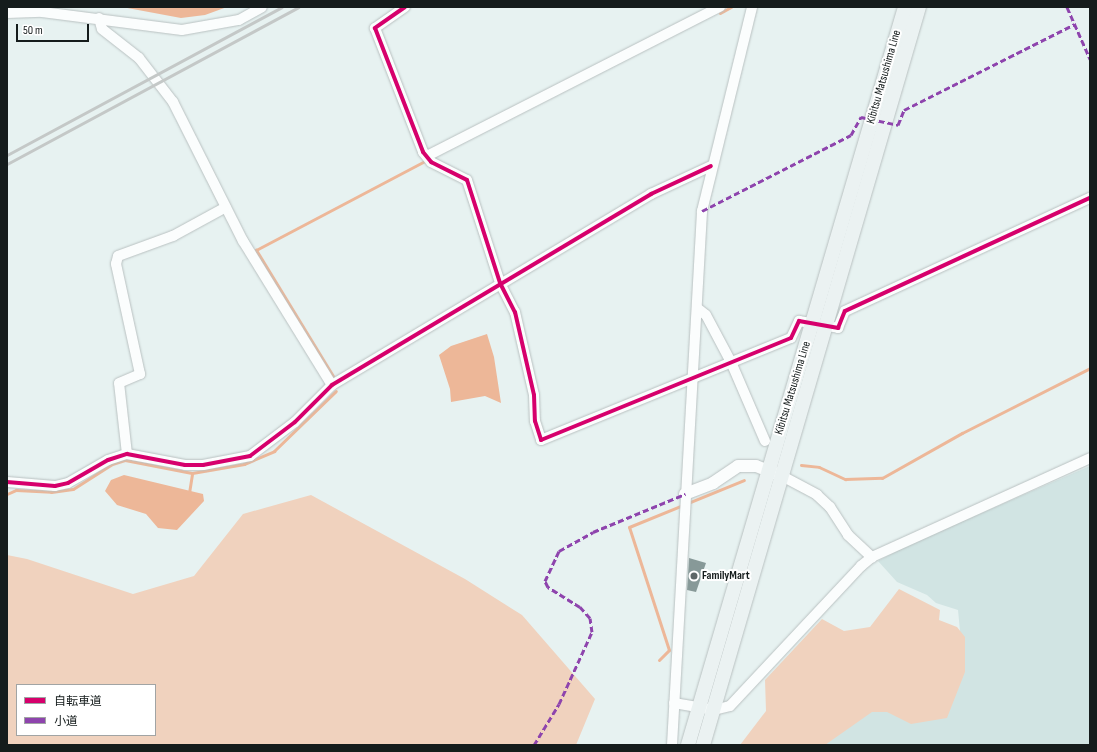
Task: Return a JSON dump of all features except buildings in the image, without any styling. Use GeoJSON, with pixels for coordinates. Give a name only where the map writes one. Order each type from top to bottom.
{"type":"FeatureCollection","features":[{"type":"Feature","properties":{"kind":"main road","name":"Kibitsu Matsushima Line"},"geometry":{"type":"LineString","coordinates":[[688,745],[904,7]]}},
{"type":"Feature","properties":{"kind":"main road","name":"Kibitsu Matsushima Line"},"geometry":{"type":"LineString","coordinates":[[703,745],[919,7]]}},
{"type":"Feature","properties":{"kind":"street"},"geometry":{"type":"LineString","coordinates":[[7,13],[42,12],[99,18],[182,30],[239,20],[262,7]]}},
{"type":"Feature","properties":{"kind":"street"},"geometry":{"type":"LineString","coordinates":[[405,7],[375,28],[428,159],[467,180],[500,283],[515,312],[534,395],[535,421],[541,440],[692,380],[731,362],[791,338],[800,321],[826,328],[838,328],[845,311],[1090,198]]}},
{"type":"Feature","properties":{"kind":"street"},"geometry":{"type":"LineString","coordinates":[[428,159],[720,7]]}},
{"type":"Feature","properties":{"kind":"street"},"geometry":{"type":"LineString","coordinates":[[672,745],[702,211],[711,166],[752,7]]}},
{"type":"Feature","properties":{"kind":"street"},"geometry":{"type":"LineString","coordinates":[[99,18],[102,29],[139,58],[173,102],[243,241],[332,385]]}},
{"type":"Feature","properties":{"kind":"street"},"geometry":{"type":"LineString","coordinates":[[7,482],[55,486],[68,483],[108,460],[127,454],[185,465],[203,465],[250,456],[296,422],[332,385],[500,283],[651,194],[711,166]]}},
{"type":"Feature","properties":{"kind":"street"},"geometry":{"type":"LineString","coordinates":[[127,454],[119,383],[140,374],[116,264],[118,256],[173,236],[226,207]]}},
{"type":"Feature","properties":{"kind":"street"},"geometry":{"type":"LineString","coordinates":[[697,308],[706,315],[731,362],[765,441]]}},
{"type":"Feature","properties":{"kind":"street"},"geometry":{"type":"LineString","coordinates":[[674,703],[714,710],[733,704],[860,566],[872,557],[1090,458]]}},
{"type":"Feature","properties":{"kind":"street"},"geometry":{"type":"LineString","coordinates":[[685,499],[713,483],[738,466],[756,466],[769,470],[817,495],[830,507],[848,535],[872,557]]}},
{"type":"Feature","properties":{"kind":"shaded area"},"geometry":{"type":"Polygon","coordinates":[[[122,7],[227,7],[205,15],[181,18],[122,7]]]}},
{"type":"Feature","properties":{"kind":"shaded area"},"geometry":{"type":"Polygon","coordinates":[[[487,334],[494,357],[501,403],[485,396],[451,402],[450,389],[439,355],[451,346],[487,334]]]}},
{"type":"Feature","properties":{"kind":"shaded area"},"geometry":{"type":"Polygon","coordinates":[[[1090,466],[1090,745],[793,745],[960,631],[958,610],[936,603],[927,595],[897,582],[878,561],[910,544],[1090,466]]]}},
{"type":"Feature","properties":{"kind":"shaded area"},"geometry":{"type":"Polygon","coordinates":[[[124,475],[203,494],[204,501],[177,530],[158,528],[146,514],[117,505],[105,491],[111,480],[124,475]]]}},
{"type":"Feature","properties":{"kind":"shaded area"},"geometry":{"type":"Polygon","coordinates":[[[311,495],[465,579],[522,615],[595,699],[576,745],[7,745],[7,555],[27,559],[133,594],[194,576],[243,514],[311,495]]]}},
{"type":"Feature","properties":{"kind":"shaded area"},"geometry":{"type":"Polygon","coordinates":[[[899,589],[940,610],[939,620],[957,627],[965,637],[965,672],[947,718],[911,724],[887,712],[872,712],[825,745],[740,745],[766,711],[765,680],[822,619],[844,631],[870,627],[899,589]]]}},
{"type":"Feature","properties":{"kind":"waterway"},"geometry":{"type":"LineString","coordinates":[[720,13],[731,7]]}},
{"type":"Feature","properties":{"kind":"waterway"},"geometry":{"type":"LineString","coordinates":[[333,376],[256,250],[427,160]]}},
{"type":"Feature","properties":{"kind":"waterway"},"geometry":{"type":"LineString","coordinates":[[801,465],[819,467],[845,479],[882,478],[962,433],[1090,368]]}},
{"type":"Feature","properties":{"kind":"waterway"},"geometry":{"type":"LineString","coordinates":[[7,494],[16,490],[51,492],[73,489],[112,464],[125,460],[192,473],[244,464],[274,451],[336,391]]}},
{"type":"Feature","properties":{"kind":"waterway"},"geometry":{"type":"LineString","coordinates":[[189,493],[192,473]]}},
{"type":"Feature","properties":{"kind":"waterway"},"geometry":{"type":"LineString","coordinates":[[659,660],[669,650],[629,527],[744,480]]}},
{"type":"Feature","properties":{"kind":"railway"},"geometry":{"type":"LineString","coordinates":[[7,155],[282,7]]}},
{"type":"Feature","properties":{"kind":"railway"},"geometry":{"type":"LineString","coordinates":[[7,164],[298,7]]}},
{"type":"Feature","properties":{"kind":"marked path"},"geometry":{"type":"LineString","coordinates":[[1067,7],[1090,59]]}},
{"type":"Feature","properties":{"kind":"marked path"},"geometry":{"type":"LineString","coordinates":[[702,211],[851,135],[861,117],[898,125],[904,110],[1075,24]]}},
{"type":"Feature","properties":{"kind":"marked path"},"geometry":{"type":"LineString","coordinates":[[534,745],[559,704],[592,632],[590,618],[580,607],[548,587],[545,581],[559,551],[593,532],[685,494]]}},
{"type":"Feature","properties":{"kind":"cycle path"},"geometry":{"type":"LineString","coordinates":[[405,7],[375,28],[423,152],[431,162],[467,180],[500,283],[515,312],[534,395],[535,421],[541,440],[791,338],[799,321],[838,328],[845,311],[1090,198]]}},
{"type":"Feature","properties":{"kind":"cycle path"},"geometry":{"type":"LineString","coordinates":[[7,482],[55,486],[68,483],[108,460],[127,454],[185,465],[203,465],[250,456],[295,422],[332,385],[651,194],[711,166]]}},
{"type":"Feature","properties":{"kind":"place","name":"FamilyMart"},"geometry":{"type":"Point","coordinates":[694,576]}}]}
